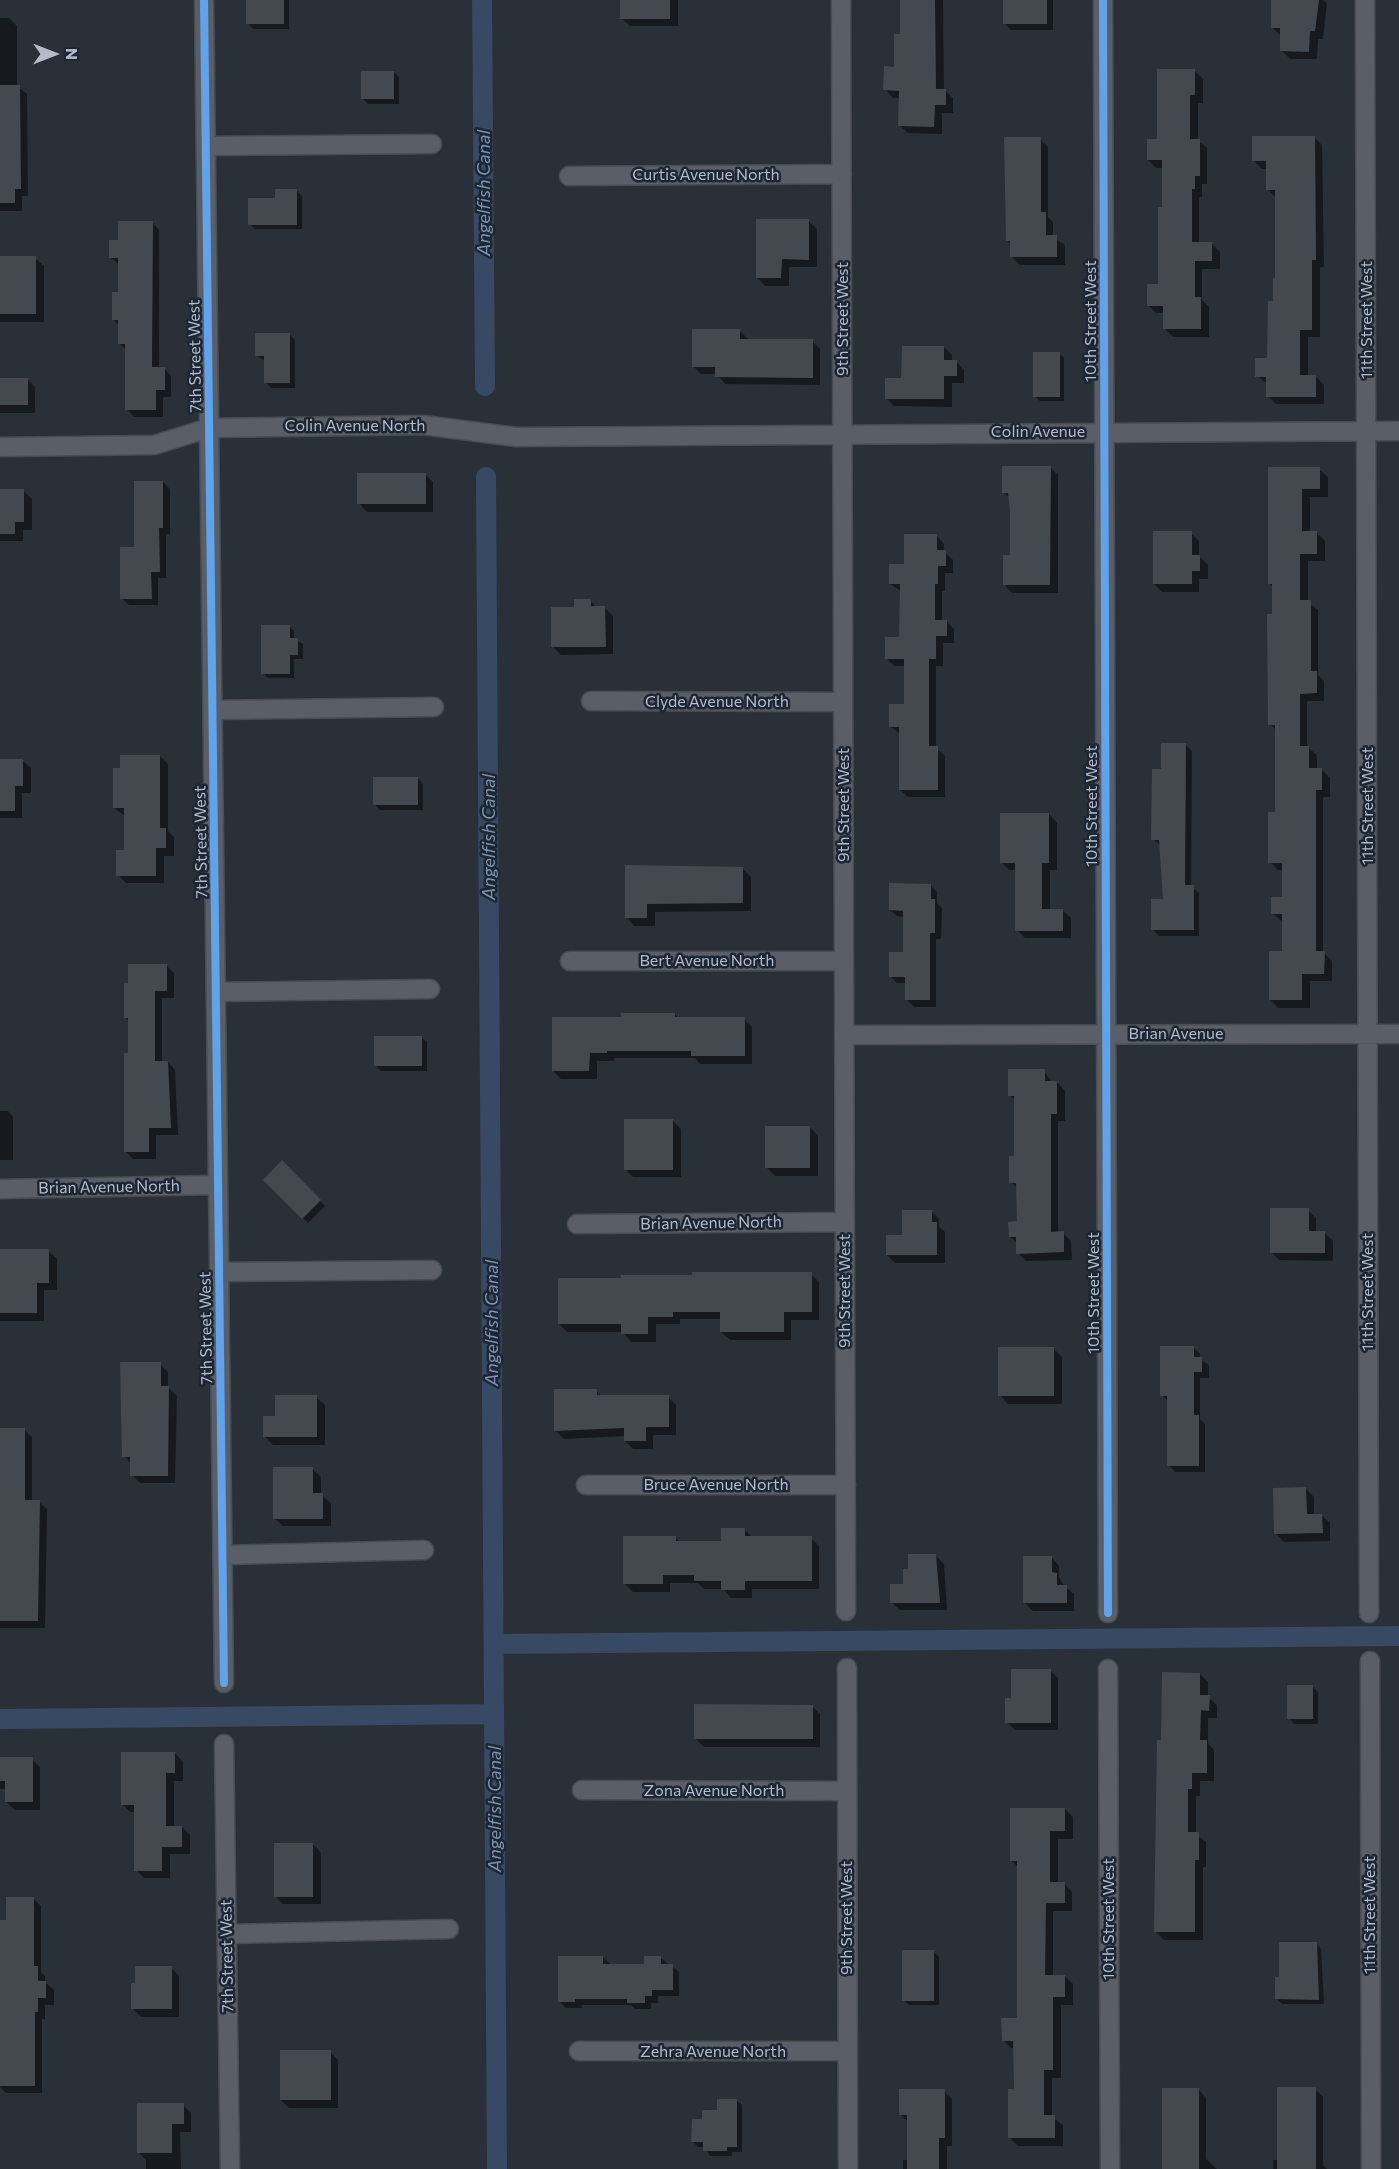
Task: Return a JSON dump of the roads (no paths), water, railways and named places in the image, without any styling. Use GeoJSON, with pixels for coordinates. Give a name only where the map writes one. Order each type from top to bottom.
{"type":"FeatureCollection","features":[{"type":"Feature","properties":{"kind":"street","name":"7th Street West"},"geometry":{"type":"LineString","coordinates":[[204,0],[224,1683]]}},
{"type":"Feature","properties":{"kind":"street","name":"9th Street West"},"geometry":{"type":"LineString","coordinates":[[841,0],[846,1611]]}},
{"type":"Feature","properties":{"kind":"street","name":"10th Street West"},"geometry":{"type":"LineString","coordinates":[[1103,0],[1108,1613]]}},
{"type":"Feature","properties":{"kind":"street","name":"11th Street West"},"geometry":{"type":"LineString","coordinates":[[1365,0],[1369,1613]]}},
{"type":"Feature","properties":{"kind":"street"},"geometry":{"type":"LineString","coordinates":[[206,147],[432,144]]}},
{"type":"Feature","properties":{"kind":"street","name":"Curtis Avenue North"},"geometry":{"type":"LineString","coordinates":[[569,176],[842,174]]}},
{"type":"Feature","properties":{"kind":"street","name":"Colin Avenue North"},"geometry":{"type":"LineString","coordinates":[[0,447],[154,445],[209,428],[423,425],[516,437],[713,436]]}},
{"type":"Feature","properties":{"kind":"street","name":"Colin Avenue"},"geometry":{"type":"LineString","coordinates":[[713,436],[1399,431]]}},
{"type":"Feature","properties":{"kind":"street","name":"Clyde Avenue North"},"geometry":{"type":"LineString","coordinates":[[591,701],[843,702]]}},
{"type":"Feature","properties":{"kind":"street"},"geometry":{"type":"LineString","coordinates":[[213,710],[434,707]]}},
{"type":"Feature","properties":{"kind":"street","name":"Bert Avenue North"},"geometry":{"type":"LineString","coordinates":[[570,961],[844,961]]}},
{"type":"Feature","properties":{"kind":"street"},"geometry":{"type":"LineString","coordinates":[[216,992],[430,989]]}},
{"type":"Feature","properties":{"kind":"street","name":"Brian Avenue"},"geometry":{"type":"LineString","coordinates":[[845,1035],[1399,1034]]}},
{"type":"Feature","properties":{"kind":"street","name":"Brian Avenue North"},"geometry":{"type":"LineString","coordinates":[[0,1188],[217,1185]]}},
{"type":"Feature","properties":{"kind":"street","name":"Brian Avenue North"},"geometry":{"type":"LineString","coordinates":[[577,1224],[845,1222]]}},
{"type":"Feature","properties":{"kind":"street"},"geometry":{"type":"LineString","coordinates":[[219,1272],[432,1270]]}},
{"type":"Feature","properties":{"kind":"street","name":"Bruce Avenue North"},"geometry":{"type":"LineString","coordinates":[[586,1485],[846,1485]]}},
{"type":"Feature","properties":{"kind":"street"},"geometry":{"type":"LineString","coordinates":[[223,1555],[424,1550]]}},
{"type":"Feature","properties":{"kind":"street","name":"11th Street West"},"geometry":{"type":"LineString","coordinates":[[1370,1661],[1371,2169]]}},
{"type":"Feature","properties":{"kind":"street","name":"9th Street West"},"geometry":{"type":"LineString","coordinates":[[847,1668],[848,2169]]}},
{"type":"Feature","properties":{"kind":"street","name":"10th Street West"},"geometry":{"type":"LineString","coordinates":[[1108,1670],[1110,2169]]}},
{"type":"Feature","properties":{"kind":"street","name":"7th Street West"},"geometry":{"type":"LineString","coordinates":[[224,1744],[230,2169]]}},
{"type":"Feature","properties":{"kind":"street","name":"Zona Avenue North"},"geometry":{"type":"LineString","coordinates":[[582,1790],[847,1791]]}},
{"type":"Feature","properties":{"kind":"street"},"geometry":{"type":"LineString","coordinates":[[227,1934],[449,1929]]}},
{"type":"Feature","properties":{"kind":"street","name":"Zehra Avenue North"},"geometry":{"type":"LineString","coordinates":[[579,2051],[847,2051]]}},
{"type":"Feature","properties":{"kind":"waterway","name":"Angelfish Canal"},"geometry":{"type":"LineString","coordinates":[[482,0],[485,386]]}},
{"type":"Feature","properties":{"kind":"waterway","name":"Angelfish Canal"},"geometry":{"type":"LineString","coordinates":[[486,477],[497,2169]]}},
{"type":"Feature","properties":{"kind":"waterway"},"geometry":{"type":"LineString","coordinates":[[494,1644],[1399,1636]]}},
{"type":"Feature","properties":{"kind":"waterway"},"geometry":{"type":"LineString","coordinates":[[0,1719],[494,1714]]}}]}
